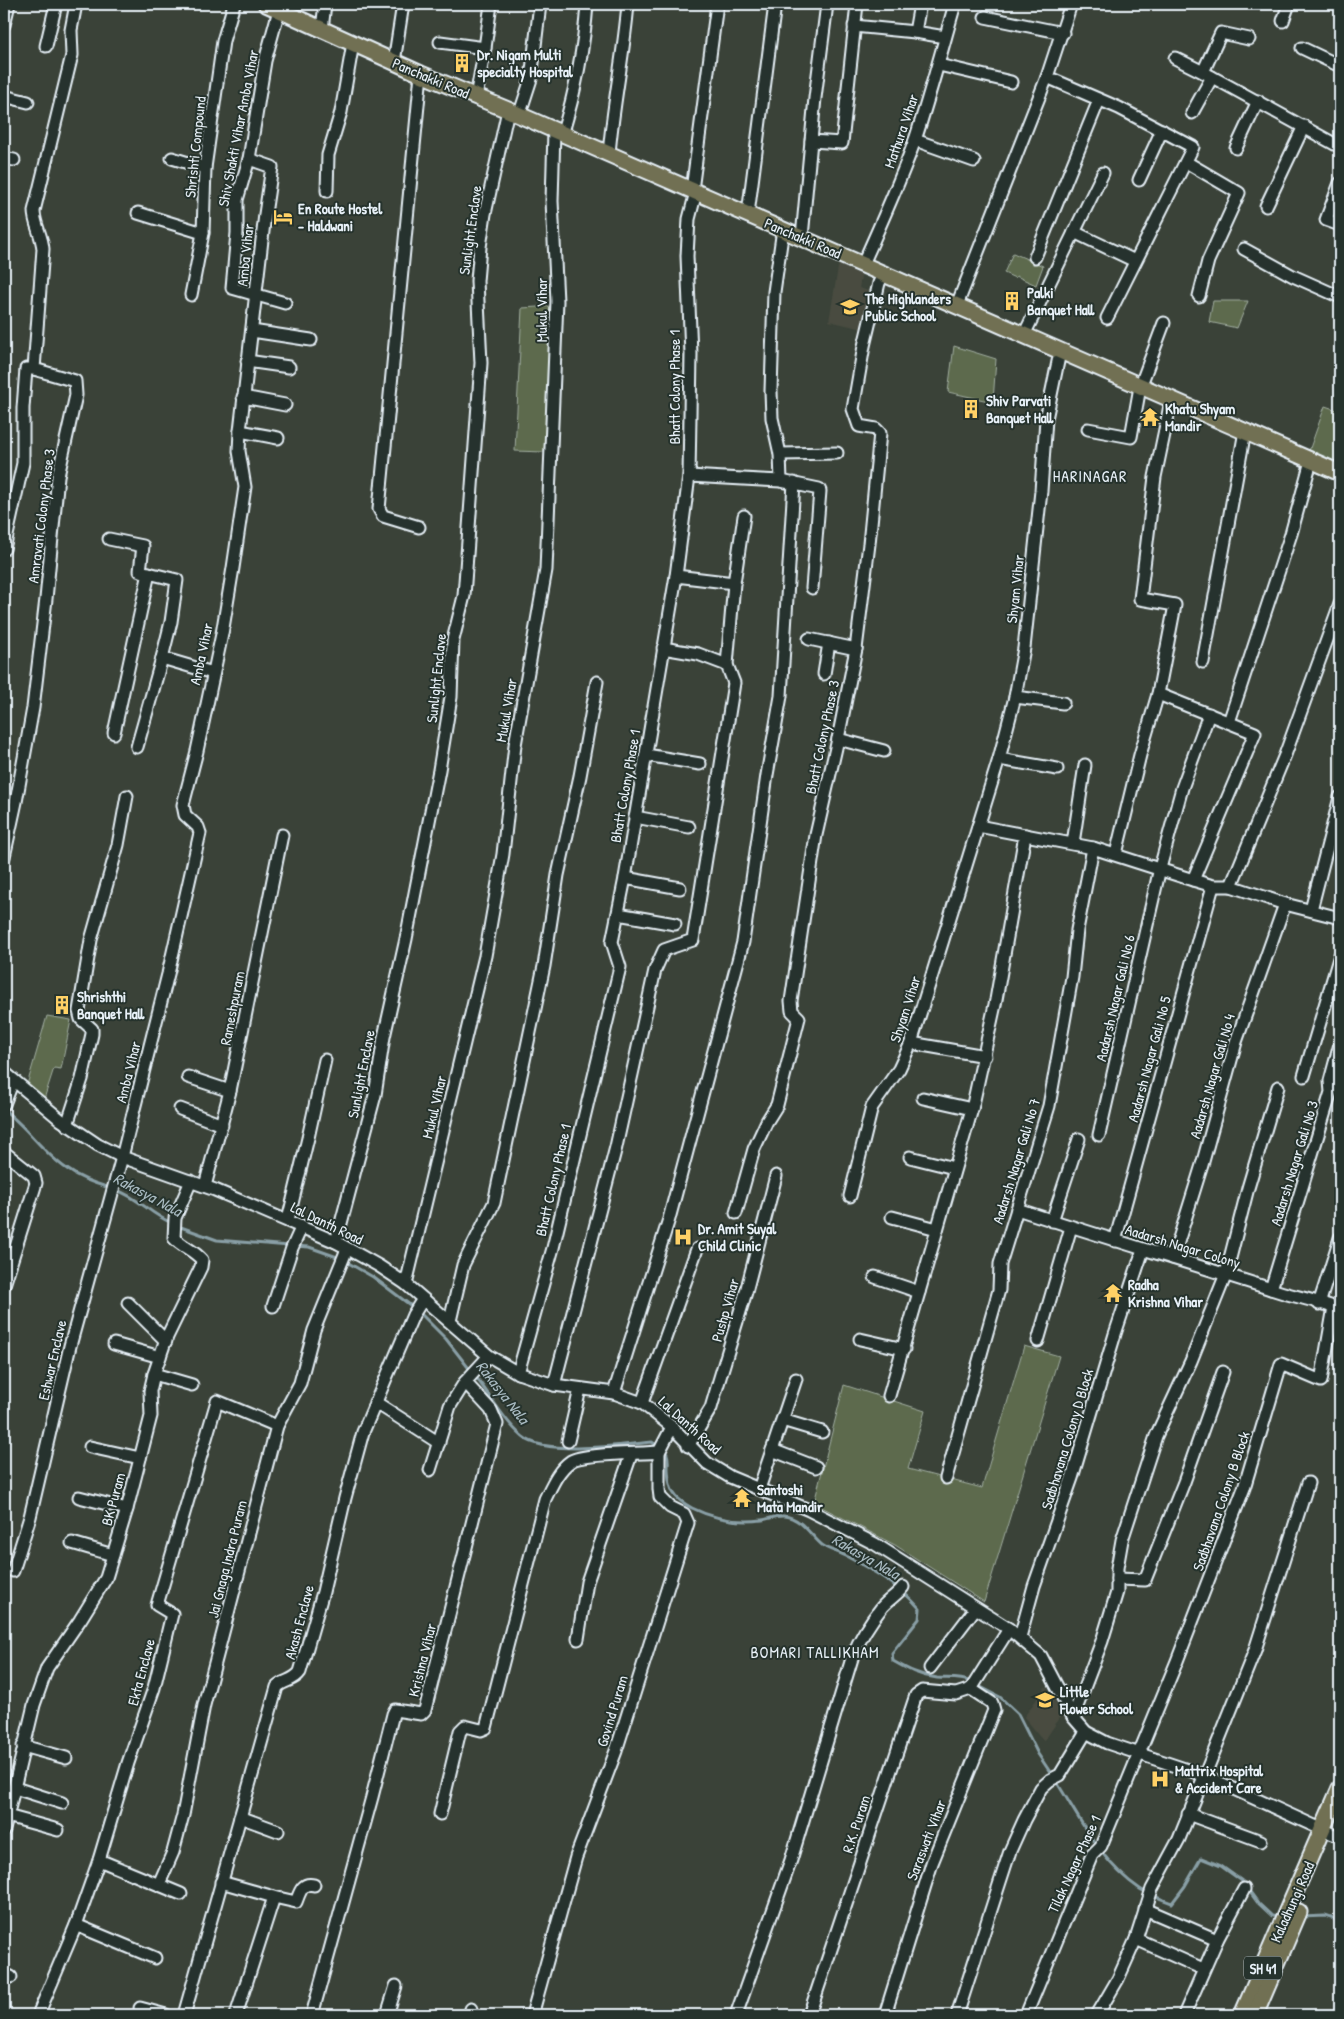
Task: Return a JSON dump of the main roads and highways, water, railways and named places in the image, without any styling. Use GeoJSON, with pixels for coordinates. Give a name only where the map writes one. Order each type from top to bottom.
{"type":"FeatureCollection","features":[{"type":"Feature","properties":{"kind":"main road","name":"Panchakki Road"},"geometry":{"type":"LineString","coordinates":[[272,7],[421,74],[802,237],[1060,352],[1340,473]]}},
{"type":"Feature","properties":{"kind":"main road","name":"Kaladhungi Road"},"geometry":{"type":"LineString","coordinates":[[1242,2015],[1297,1904],[1327,1832],[1340,1788]]}},
{"type":"Feature","properties":{"kind":"main road","name":"Kaladhungi Road"},"geometry":{"type":"LineString","coordinates":[[1327,1832],[1340,1812]]}},
{"type":"Feature","properties":{"kind":"main road","name":"Kaladhungi Road"},"geometry":{"type":"LineString","coordinates":[[1255,2015],[1289,1922]]}},
{"type":"Feature","properties":{"kind":"waterway","name":"Rakasya Nala"},"geometry":{"type":"LineString","coordinates":[[4,1110],[58,1163],[77,1175],[110,1188]]}},
{"type":"Feature","properties":{"kind":"waterway","name":"Rakasya Nala"},"geometry":{"type":"LineString","coordinates":[[116,1190],[131,1197],[164,1220],[172,1223]]}},
{"type":"Feature","properties":{"kind":"waterway","name":"Rakasya Nala"},"geometry":{"type":"LineString","coordinates":[[178,1226],[217,1240],[289,1246]]}},
{"type":"Feature","properties":{"kind":"waterway","name":"Rakasya Nala"},"geometry":{"type":"LineString","coordinates":[[295,1246],[309,1247],[340,1258]]}},
{"type":"Feature","properties":{"kind":"waterway","name":"Rakasya Nala"},"geometry":{"type":"LineString","coordinates":[[345,1261],[373,1277],[414,1308]]}},
{"type":"Feature","properties":{"kind":"waterway","name":"Rakasya Nala"},"geometry":{"type":"LineString","coordinates":[[419,1312],[446,1339],[471,1371]]}},
{"type":"Feature","properties":{"kind":"waterway","name":"Rakasya Nala"},"geometry":{"type":"LineString","coordinates":[[475,1376],[516,1431],[534,1443],[566,1448],[585,1448],[652,1442],[667,1454],[673,1493],[680,1501],[692,1508],[709,1515],[735,1520],[753,1521],[781,1516],[790,1517],[801,1523],[822,1545],[846,1556],[886,1579],[920,1609],[919,1619],[892,1653],[893,1661],[925,1676],[971,1682]]}},
{"type":"Feature","properties":{"kind":"waterway","name":"Rakasya Nala"},"geometry":{"type":"LineString","coordinates":[[977,1685],[1000,1697],[1018,1714],[1038,1754],[1052,1775]]}},
{"type":"Feature","properties":{"kind":"waterway","name":"Rakasya Nala"},"geometry":{"type":"LineString","coordinates":[[1056,1781],[1102,1853],[1126,1878],[1144,1891],[1172,1903],[1185,1886],[1201,1858],[1221,1866],[1242,1881],[1258,1903],[1272,1916],[1280,1917]]}},
{"type":"Feature","properties":{"kind":"waterway","name":"Rakasya Nala"},"geometry":{"type":"LineString","coordinates":[[1301,1917],[1325,1916],[1340,1921]]}},
{"type":"Feature","properties":{"kind":"place","name":"Dr. Nigam Multi specialty Hospital"},"geometry":{"type":"Point","coordinates":[462,63]}},
{"type":"Feature","properties":{"kind":"place","name":"En Route Hostel - Haldwani"},"geometry":{"type":"Point","coordinates":[283,217]}},
{"type":"Feature","properties":{"kind":"place","name":"Palki Banquet Hall"},"geometry":{"type":"Point","coordinates":[1012,301]}},
{"type":"Feature","properties":{"kind":"place","name":"The Highlanders Public School"},"geometry":{"type":"Point","coordinates":[850,307]}},
{"type":"Feature","properties":{"kind":"place","name":"Shiv Parvati Banquet Hall"},"geometry":{"type":"Point","coordinates":[971,409]}},
{"type":"Feature","properties":{"kind":"place","name":"Khatu Shyam Mandir"},"geometry":{"type":"Point","coordinates":[1150,417]}},
{"type":"Feature","properties":{"kind":"place","name":"Shrishthi Banquet Hall"},"geometry":{"type":"Point","coordinates":[62,1005]}},
{"type":"Feature","properties":{"kind":"place","name":"Dr. Amit Suyal Child Clinic"},"geometry":{"type":"Point","coordinates":[683,1237]}},
{"type":"Feature","properties":{"kind":"place","name":"Radha Krishna Vihar"},"geometry":{"type":"Point","coordinates":[1113,1293]}},
{"type":"Feature","properties":{"kind":"place","name":"Santoshi Mata Mandir"},"geometry":{"type":"Point","coordinates":[742,1498]}},
{"type":"Feature","properties":{"kind":"place","name":"Little Flower School"},"geometry":{"type":"Point","coordinates":[1045,1700]}},
{"type":"Feature","properties":{"kind":"place","name":"Mattrix Hospital & Accident Care"},"geometry":{"type":"Point","coordinates":[1160,1779]}},
{"type":"Feature","properties":{"kind":"district","name":"HARINAGAR"},"geometry":{"type":"Point","coordinates":[1090,476]}},
{"type":"Feature","properties":{"kind":"district","name":"BOMARI TALLIKHAM"},"geometry":{"type":"Point","coordinates":[815,1652]}}]}
